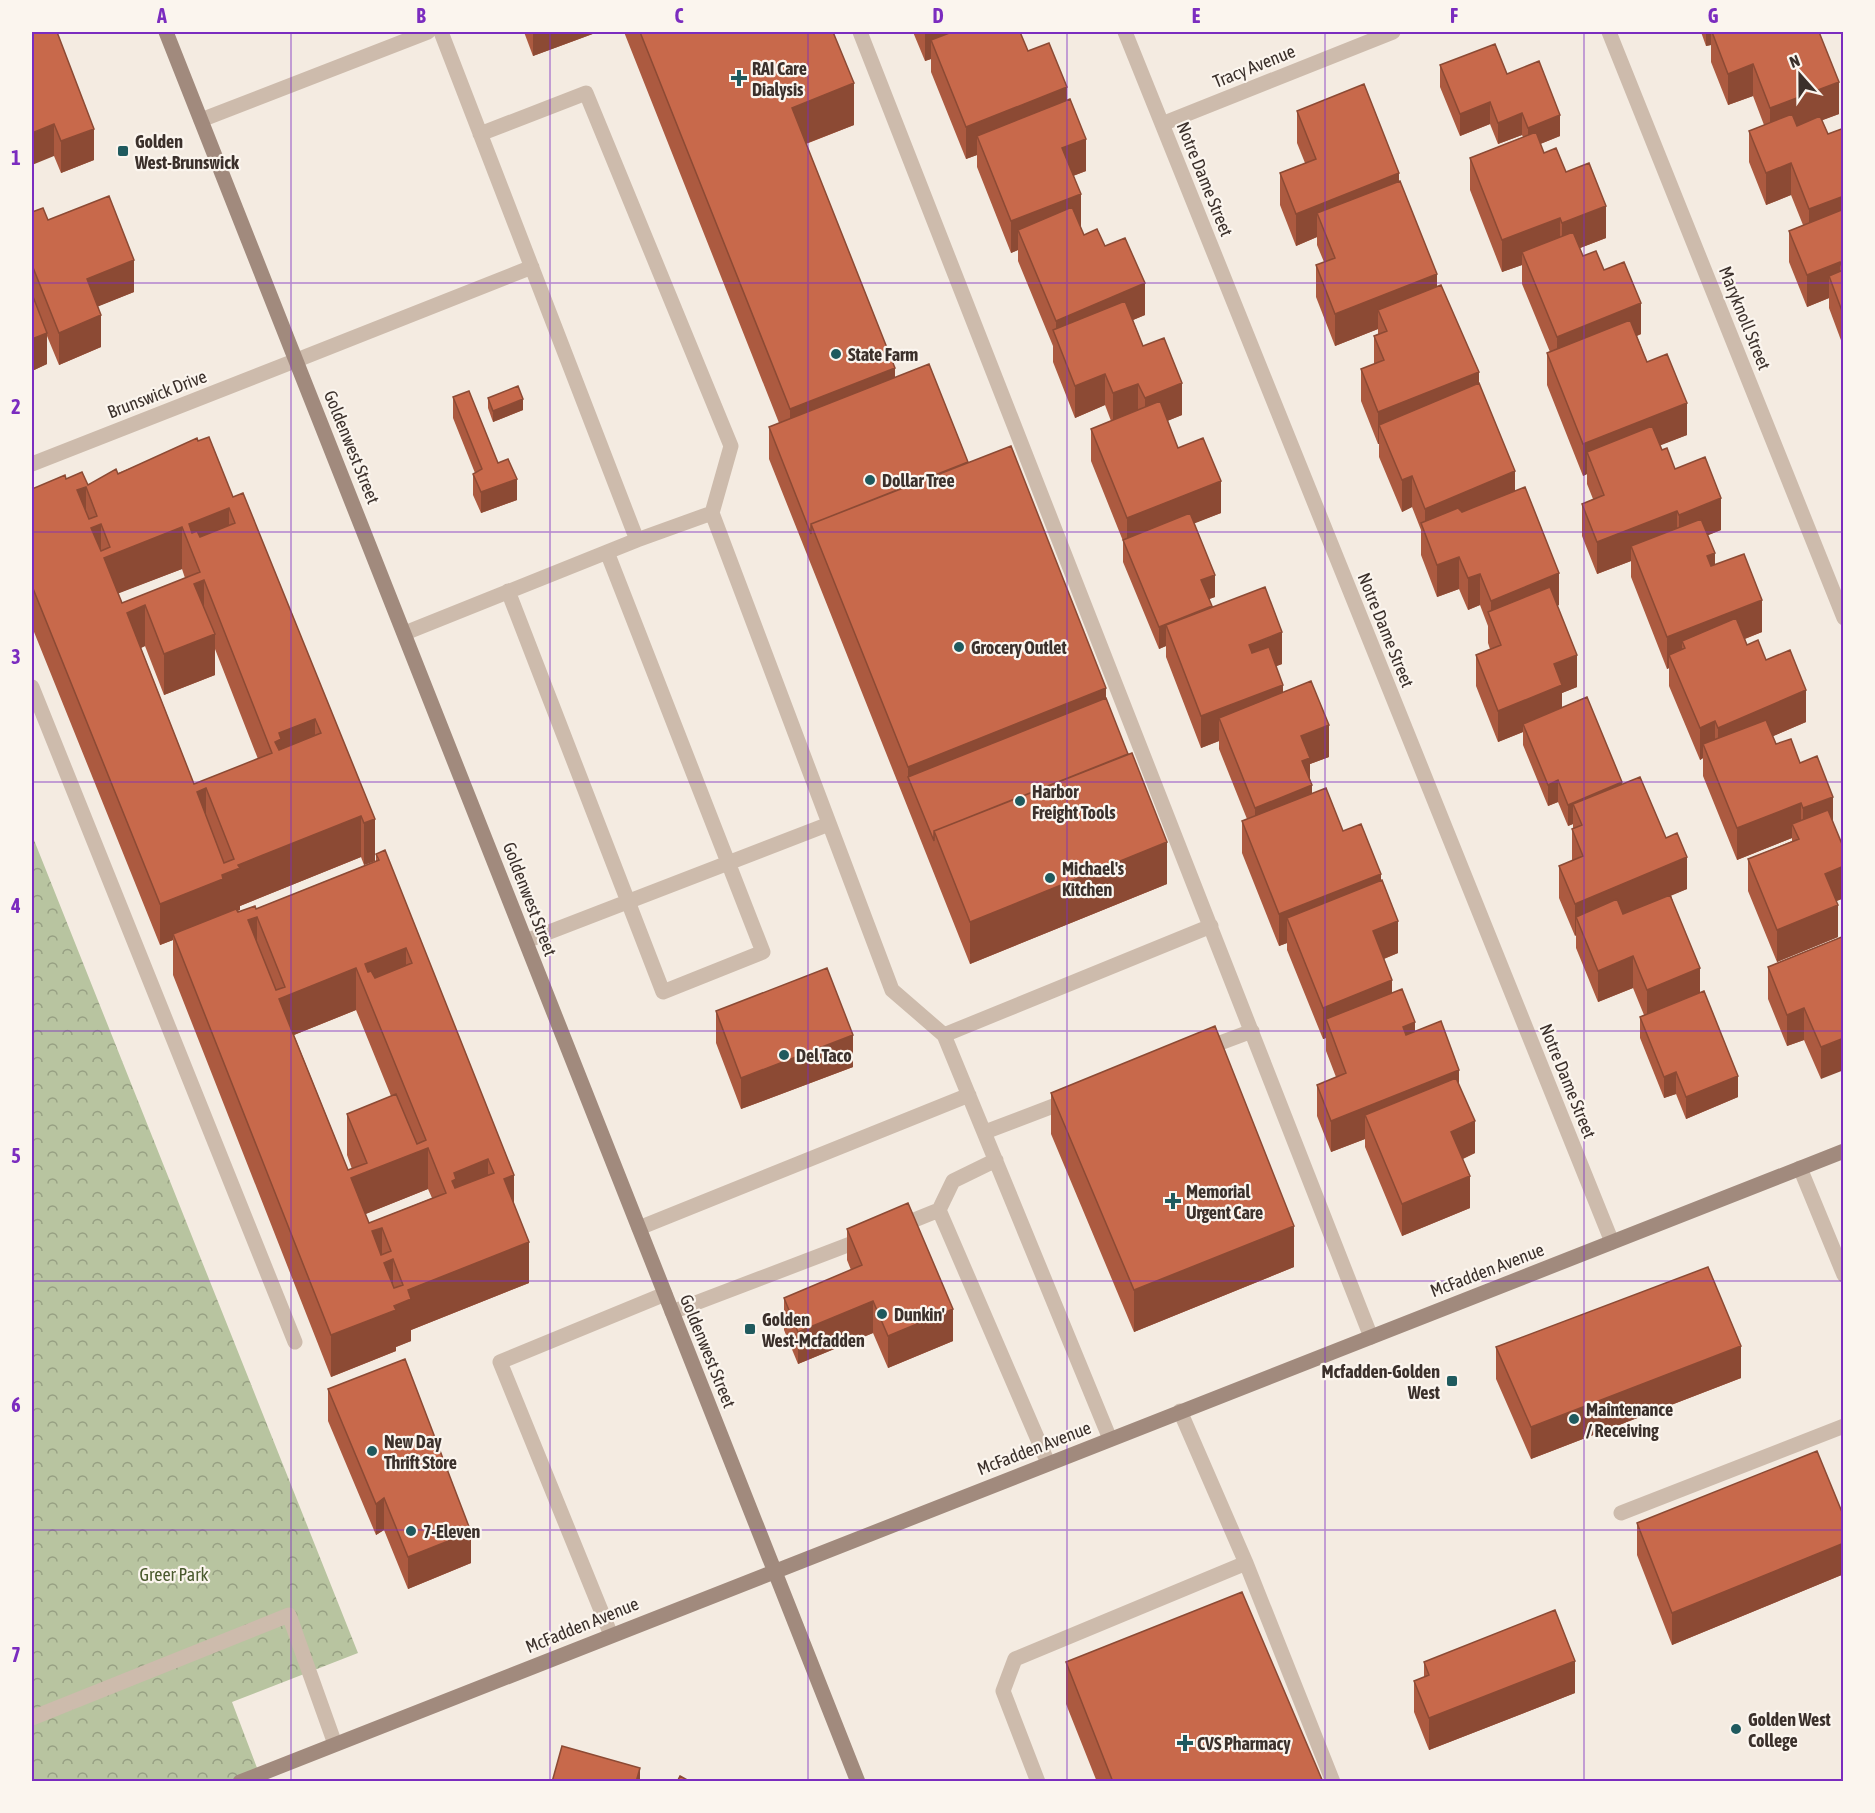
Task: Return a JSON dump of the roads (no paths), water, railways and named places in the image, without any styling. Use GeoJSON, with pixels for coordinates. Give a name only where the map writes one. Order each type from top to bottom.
{"type":"FeatureCollection","features":[{"type":"Feature","properties":{"kind":"main road","name":"Goldenwest Street"},"geometry":{"type":"LineString","coordinates":[[166,32],[858,1782]]}},
{"type":"Feature","properties":{"kind":"main road","name":"McFadden Avenue"},"geometry":{"type":"LineString","coordinates":[[240,1782],[1844,1151]]}},
{"type":"Feature","properties":{"kind":"street"},"geometry":{"type":"LineString","coordinates":[[201,120],[425,32]]}},
{"type":"Feature","properties":{"kind":"street"},"geometry":{"type":"LineString","coordinates":[[441,32],[637,540]]}},
{"type":"Feature","properties":{"kind":"street"},"geometry":{"type":"LineString","coordinates":[[860,32],[1371,1337]]}},
{"type":"Feature","properties":{"kind":"street","name":"Notre Dame Street"},"geometry":{"type":"LineString","coordinates":[[1125,32],[1612,1242]]}},
{"type":"Feature","properties":{"kind":"street","name":"Tracy Avenue"},"geometry":{"type":"LineString","coordinates":[[1162,124],[1393,32]]}},
{"type":"Feature","properties":{"kind":"street","name":"Maryknoll Street"},"geometry":{"type":"LineString","coordinates":[[1609,32],[1844,618]]}},
{"type":"Feature","properties":{"kind":"street"},"geometry":{"type":"LineString","coordinates":[[480,134],[586,93],[730,446],[712,513],[892,990],[944,1035],[1110,1439]]}},
{"type":"Feature","properties":{"kind":"street","name":"Brunswick Drive"},"geometry":{"type":"LineString","coordinates":[[32,464],[532,267]]}},
{"type":"Feature","properties":{"kind":"street"},"geometry":{"type":"LineString","coordinates":[[405,633],[637,540],[712,513]]}},
{"type":"Feature","properties":{"kind":"street"},"geometry":{"type":"LineString","coordinates":[[508,591],[663,992],[763,952],[607,552]]}},
{"type":"Feature","properties":{"kind":"street"},"geometry":{"type":"LineString","coordinates":[[32,687],[295,1342]]}},
{"type":"Feature","properties":{"kind":"street"},"geometry":{"type":"LineString","coordinates":[[526,941],[829,824]]}},
{"type":"Feature","properties":{"kind":"street"},"geometry":{"type":"LineString","coordinates":[[944,1035],[1211,926]]}},
{"type":"Feature","properties":{"kind":"street"},"geometry":{"type":"LineString","coordinates":[[1185,1056],[1252,1031]]}},
{"type":"Feature","properties":{"kind":"street"},"geometry":{"type":"LineString","coordinates":[[985,1132],[1085,1094]]}},
{"type":"Feature","properties":{"kind":"street"},"geometry":{"type":"LineString","coordinates":[[639,1228],[969,1095]]}},
{"type":"Feature","properties":{"kind":"street"},"geometry":{"type":"LineString","coordinates":[[672,1312],[939,1210],[952,1181],[996,1160]]}},
{"type":"Feature","properties":{"kind":"street"},"geometry":{"type":"LineString","coordinates":[[1800,1168],[1844,1275]]}},
{"type":"Feature","properties":{"kind":"street"},"geometry":{"type":"LineString","coordinates":[[939,1210],[1048,1463]]}},
{"type":"Feature","properties":{"kind":"street"},"geometry":{"type":"LineString","coordinates":[[611,1635],[500,1362],[665,1294]]}},
{"type":"Feature","properties":{"kind":"street"},"geometry":{"type":"LineString","coordinates":[[1180,1411],[1246,1563],[1333,1782]]}},
{"type":"Feature","properties":{"kind":"street"},"geometry":{"type":"LineString","coordinates":[[1622,1513],[1844,1426]]}},
{"type":"Feature","properties":{"kind":"street"},"geometry":{"type":"LineString","coordinates":[[1038,1782],[1003,1691],[1015,1659],[1246,1563]]}},
{"type":"Feature","properties":{"kind":"street"},"geometry":{"type":"LineString","coordinates":[[32,1718],[289,1615],[335,1744]]}},
{"type":"Feature","properties":{"kind":"place","name":"RAI Care Dialysis"},"geometry":{"type":"Point","coordinates":[739,78]}},
{"type":"Feature","properties":{"kind":"place","name":"Golden West-Brunswick"},"geometry":{"type":"Point","coordinates":[123,151]}},
{"type":"Feature","properties":{"kind":"place","name":"State Farm"},"geometry":{"type":"Point","coordinates":[836,354]}},
{"type":"Feature","properties":{"kind":"place","name":"Dollar Tree"},"geometry":{"type":"Point","coordinates":[870,480]}},
{"type":"Feature","properties":{"kind":"place","name":"Grocery Outlet"},"geometry":{"type":"Point","coordinates":[959,647]}},
{"type":"Feature","properties":{"kind":"place","name":"Harbor Freight Tools"},"geometry":{"type":"Point","coordinates":[1020,801]}},
{"type":"Feature","properties":{"kind":"place","name":"Michael's Kitchen"},"geometry":{"type":"Point","coordinates":[1050,878]}},
{"type":"Feature","properties":{"kind":"place","name":"Del Taco"},"geometry":{"type":"Point","coordinates":[784,1055]}},
{"type":"Feature","properties":{"kind":"place","name":"Memorial Urgent Care"},"geometry":{"type":"Point","coordinates":[1173,1201]}},
{"type":"Feature","properties":{"kind":"place","name":"Dunkin'"},"geometry":{"type":"Point","coordinates":[882,1314]}},
{"type":"Feature","properties":{"kind":"place","name":"Golden West-Mcfadden"},"geometry":{"type":"Point","coordinates":[750,1329]}},
{"type":"Feature","properties":{"kind":"place","name":"Mcfadden-Golden West"},"geometry":{"type":"Point","coordinates":[1452,1381]}},
{"type":"Feature","properties":{"kind":"place","name":"Maintenance / Receiving"},"geometry":{"type":"Point","coordinates":[1574,1419]}},
{"type":"Feature","properties":{"kind":"place","name":"New Day Thrift Store"},"geometry":{"type":"Point","coordinates":[372,1451]}},
{"type":"Feature","properties":{"kind":"place","name":"7-Eleven"},"geometry":{"type":"Point","coordinates":[411,1531]}},
{"type":"Feature","properties":{"kind":"place","name":"Golden West College"},"geometry":{"type":"Point","coordinates":[1736,1729]}},
{"type":"Feature","properties":{"kind":"place","name":"CVS Pharmacy"},"geometry":{"type":"Point","coordinates":[1185,1743]}},
{"type":"Feature","properties":{"kind":"park label","name":"Greer Park"},"geometry":{"type":"Point","coordinates":[174,1574]}}]}
